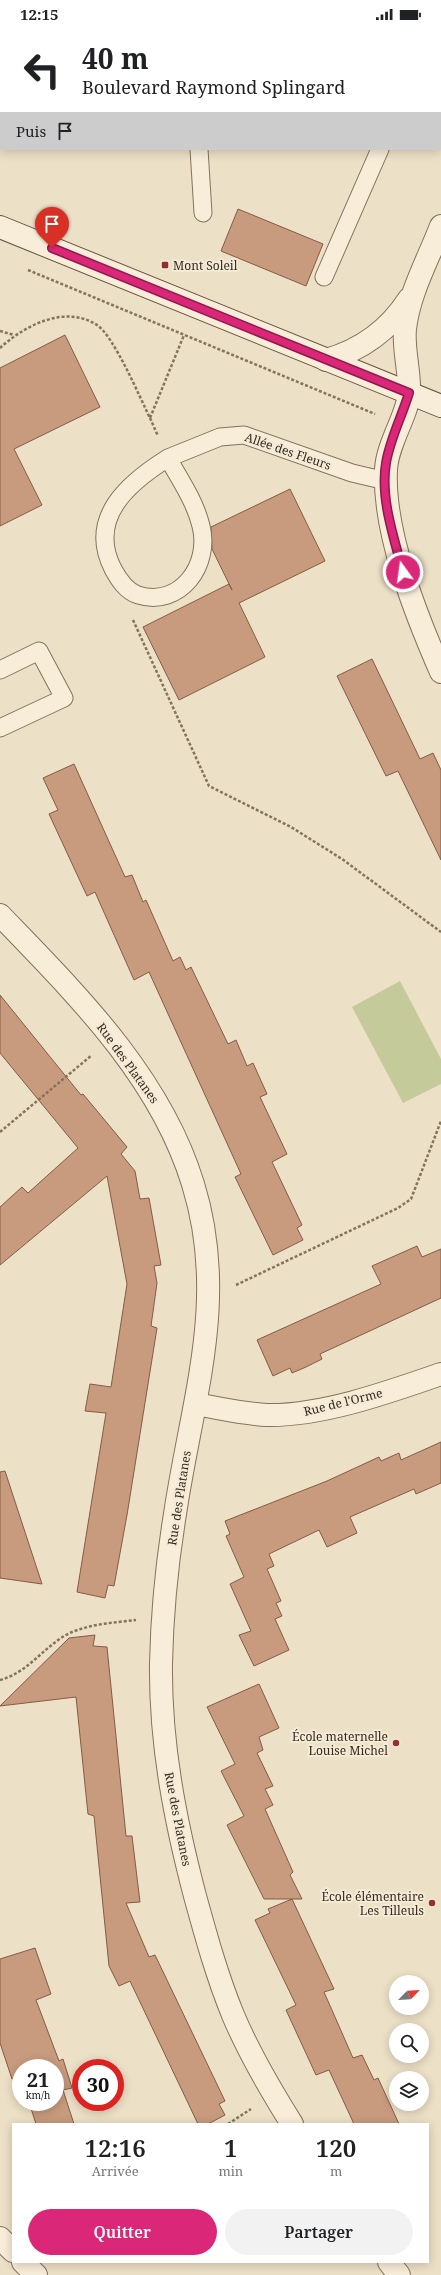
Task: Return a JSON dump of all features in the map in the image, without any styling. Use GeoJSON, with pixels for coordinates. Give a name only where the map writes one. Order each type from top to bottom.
{"type":"FeatureCollection","features":[{"type":"Feature","properties":{"kind":"street"},"geometry":{"type":"LineString","coordinates":[[441,226],[414,292],[407,317],[404,344],[409,393],[386,463],[386,481],[390,519],[403,572],[418,619],[441,672]]}},
{"type":"Feature","properties":{"kind":"street"},"geometry":{"type":"LineString","coordinates":[[0,227],[441,406]]}},
{"type":"Feature","properties":{"kind":"street"},"geometry":{"type":"LineString","coordinates":[[326,360],[352,351],[377,335],[396,317],[414,292]]}},
{"type":"Feature","properties":{"kind":"street","name":"Rue des Platanes"},"geometry":{"type":"LineString","coordinates":[[0,915],[57,974],[112,1038],[152,1095],[173,1132],[188,1167],[204,1227],[210,1298],[207,1335],[175,1516],[162,1616],[161,1666],[163,1720],[172,1799],[186,1863],[205,1934],[234,2016],[265,2077],[291,2123]]}},
{"type":"Feature","properties":{"kind":"street","name":"Rue de l'Orme"},"geometry":{"type":"LineString","coordinates":[[195,1404],[249,1413],[300,1414],[334,1407],[441,1374]]}},
{"type":"Feature","properties":{"kind":"street"},"geometry":{"type":"LineString","coordinates":[[0,2238],[12,2250]]}},
{"type":"Feature","properties":{"kind":"street"},"geometry":{"type":"LineString","coordinates":[[24,2263],[36,2275]]}},
{"type":"Feature","properties":{"kind":"street"},"geometry":{"type":"LineString","coordinates":[[390,2263],[399,2275]]}},
{"type":"Feature","properties":{"kind":"lane"},"geometry":{"type":"LineString","coordinates":[[199,150],[203,213]]}},
{"type":"Feature","properties":{"kind":"lane"},"geometry":{"type":"LineString","coordinates":[[324,277],[380,150]]}},
{"type":"Feature","properties":{"kind":"lane","name":"Allée des Fleurs"},"geometry":{"type":"LineString","coordinates":[[128,590],[119,581],[111,565],[106,548],[106,528],[116,501],[149,470],[168,458],[220,436],[244,435],[352,473],[386,481]]}},
{"type":"Feature","properties":{"kind":"lane"},"geometry":{"type":"LineString","coordinates":[[128,590],[137,595],[153,597],[169,593],[187,583],[200,566],[204,548],[197,510],[168,458]]}},
{"type":"Feature","properties":{"kind":"lane"},"geometry":{"type":"LineString","coordinates":[[0,670],[39,651],[64,698],[0,728]]}},
{"type":"Feature","properties":{"kind":"path"},"geometry":{"type":"LineString","coordinates":[[22,268],[398,425]]}},
{"type":"Feature","properties":{"kind":"path"},"geometry":{"type":"LineString","coordinates":[[0,348],[14,336],[34,324],[56,318],[79,318],[98,325],[116,350],[150,418],[184,335]]}},
{"type":"Feature","properties":{"kind":"path"},"geometry":{"type":"LineString","coordinates":[[0,331],[14,336]]}},
{"type":"Feature","properties":{"kind":"path"},"geometry":{"type":"LineString","coordinates":[[128,590],[134,622],[209,786],[291,827],[342,859],[441,932]]}},
{"type":"Feature","properties":{"kind":"path"},"geometry":{"type":"LineString","coordinates":[[0,1132],[112,1038]]}},
{"type":"Feature","properties":{"kind":"path"},"geometry":{"type":"LineString","coordinates":[[210,1298],[391,1211],[411,1199],[441,1121]]}},
{"type":"Feature","properties":{"kind":"path"},"geometry":{"type":"LineString","coordinates":[[0,1680],[10,1677],[26,1667],[69,1634],[100,1625],[162,1616]]}},
{"type":"Feature","properties":{"kind":"green space"},"geometry":{"type":"Polygon","coordinates":[[[400,981],[441,1059],[441,1084],[403,1103],[352,1007],[400,981]]]}},
{"type":"Feature","properties":{"kind":"building"},"geometry":{"type":"Polygon","coordinates":[[[238,209],[323,244],[306,286],[221,251],[238,209]]]}},
{"type":"Feature","properties":{"kind":"building"},"geometry":{"type":"Polygon","coordinates":[[[65,335],[100,407],[14,449],[42,505],[0,526],[0,368],[65,335]]]}},
{"type":"Feature","properties":{"kind":"building"},"geometry":{"type":"Polygon","coordinates":[[[290,489],[325,561],[239,603],[265,657],[179,700],[143,627],[229,584],[232,590],[212,549],[211,527],[290,489]]]}},
{"type":"Feature","properties":{"kind":"building"},"geometry":{"type":"Polygon","coordinates":[[[372,659],[420,759],[433,753],[441,770],[441,860],[398,771],[386,776],[337,676],[372,659]]]}},
{"type":"Feature","properties":{"kind":"building"},"geometry":{"type":"Polygon","coordinates":[[[74,764],[125,877],[132,875],[143,902],[146,900],[173,961],[180,957],[186,970],[191,967],[228,1044],[236,1040],[247,1066],[253,1063],[267,1094],[260,1097],[287,1154],[272,1162],[302,1225],[297,1228],[303,1240],[273,1255],[235,1177],[241,1174],[149,972],[134,980],[95,892],[87,896],[49,814],[58,810],[43,778],[74,764]]]}},
{"type":"Feature","properties":{"kind":"building"},"geometry":{"type":"Polygon","coordinates":[[[0,995],[81,1095],[83,1094],[127,1147],[121,1154],[135,1171],[140,1199],[149,1198],[161,1265],[154,1266],[157,1283],[151,1326],[157,1328],[127,1515],[114,1586],[108,1585],[105,1598],[77,1592],[106,1413],[85,1411],[90,1384],[111,1387],[127,1284],[107,1176],[0,1265],[0,1207],[22,1187],[28,1193],[78,1148],[0,1053],[0,995]]]}},
{"type":"Feature","properties":{"kind":"building"},"geometry":{"type":"Polygon","coordinates":[[[417,1246],[422,1257],[441,1249],[441,1298],[320,1354],[322,1359],[306,1367],[292,1373],[290,1368],[273,1376],[257,1340],[381,1284],[372,1266],[417,1246]]]}},
{"type":"Feature","properties":{"kind":"building"},"geometry":{"type":"Polygon","coordinates":[[[441,1442],[441,1483],[416,1494],[414,1489],[350,1517],[357,1533],[327,1547],[319,1530],[269,1554],[274,1566],[267,1569],[281,1601],[276,1603],[282,1616],[275,1619],[289,1650],[254,1666],[239,1635],[251,1631],[230,1584],[244,1577],[226,1536],[230,1534],[225,1521],[327,1481],[379,1457],[381,1461],[399,1453],[401,1460],[441,1442]]]}},
{"type":"Feature","properties":{"kind":"building"},"geometry":{"type":"Polygon","coordinates":[[[5,1471],[42,1584],[0,1578],[0,1472],[5,1471]]]}},
{"type":"Feature","properties":{"kind":"building"},"geometry":{"type":"Polygon","coordinates":[[[95,1635],[93,1646],[107,1647],[126,1836],[132,1836],[140,1902],[126,1903],[149,1957],[155,1955],[225,2101],[219,2104],[225,2115],[210,2123],[198,2123],[130,1981],[119,1986],[109,1966],[94,1816],[88,1814],[76,1697],[0,1706],[69,1638],[95,1635]]]}},
{"type":"Feature","properties":{"kind":"building"},"geometry":{"type":"Polygon","coordinates":[[[259,1684],[279,1728],[259,1737],[263,1750],[257,1753],[273,1786],[265,1789],[273,1805],[265,1809],[293,1872],[290,1875],[302,1899],[264,1899],[227,1825],[244,1816],[221,1771],[235,1764],[207,1707],[259,1684]]]}},
{"type":"Feature","properties":{"kind":"building"},"geometry":{"type":"Polygon","coordinates":[[[292,1899],[334,1989],[324,1992],[353,2058],[362,2055],[374,2080],[378,2078],[389,2102],[389,2111],[393,2111],[399,2123],[354,2123],[329,2070],[316,2075],[286,2010],[296,2005],[255,1920],[270,1913],[268,1909],[292,1899]]]}},
{"type":"Feature","properties":{"kind":"building"},"geometry":{"type":"Polygon","coordinates":[[[35,1948],[51,1994],[36,2000],[58,2059],[12,2059],[12,2079],[0,2043],[0,1959],[35,1948]]]}},
{"type":"Feature","properties":{"kind":"building"},"geometry":{"type":"Polygon","coordinates":[[[64,2062],[72,2088],[64,2090],[64,2062]]]}},
{"type":"Feature","properties":{"kind":"building"},"geometry":{"type":"Polygon","coordinates":[[[64,2093],[74,2123],[36,2123],[32,2111],[64,2111],[64,2093]]]}},
{"type":"Feature","properties":{"kind":"place","name":"Mont Soleil"},"geometry":{"type":"Point","coordinates":[165,265]}},
{"type":"Feature","properties":{"kind":"place","name":"École maternelle Louise Michel"},"geometry":{"type":"Point","coordinates":[396,1743]}},
{"type":"Feature","properties":{"kind":"place","name":"École élémentaire Les Tilleuls"},"geometry":{"type":"Point","coordinates":[432,1903]}},
{"type":"Feature","properties":{"kind":"route"},"geometry":{"type":"LineString","coordinates":[[52,248],[409,393],[386,463],[387,500],[403,572]]}}]}
